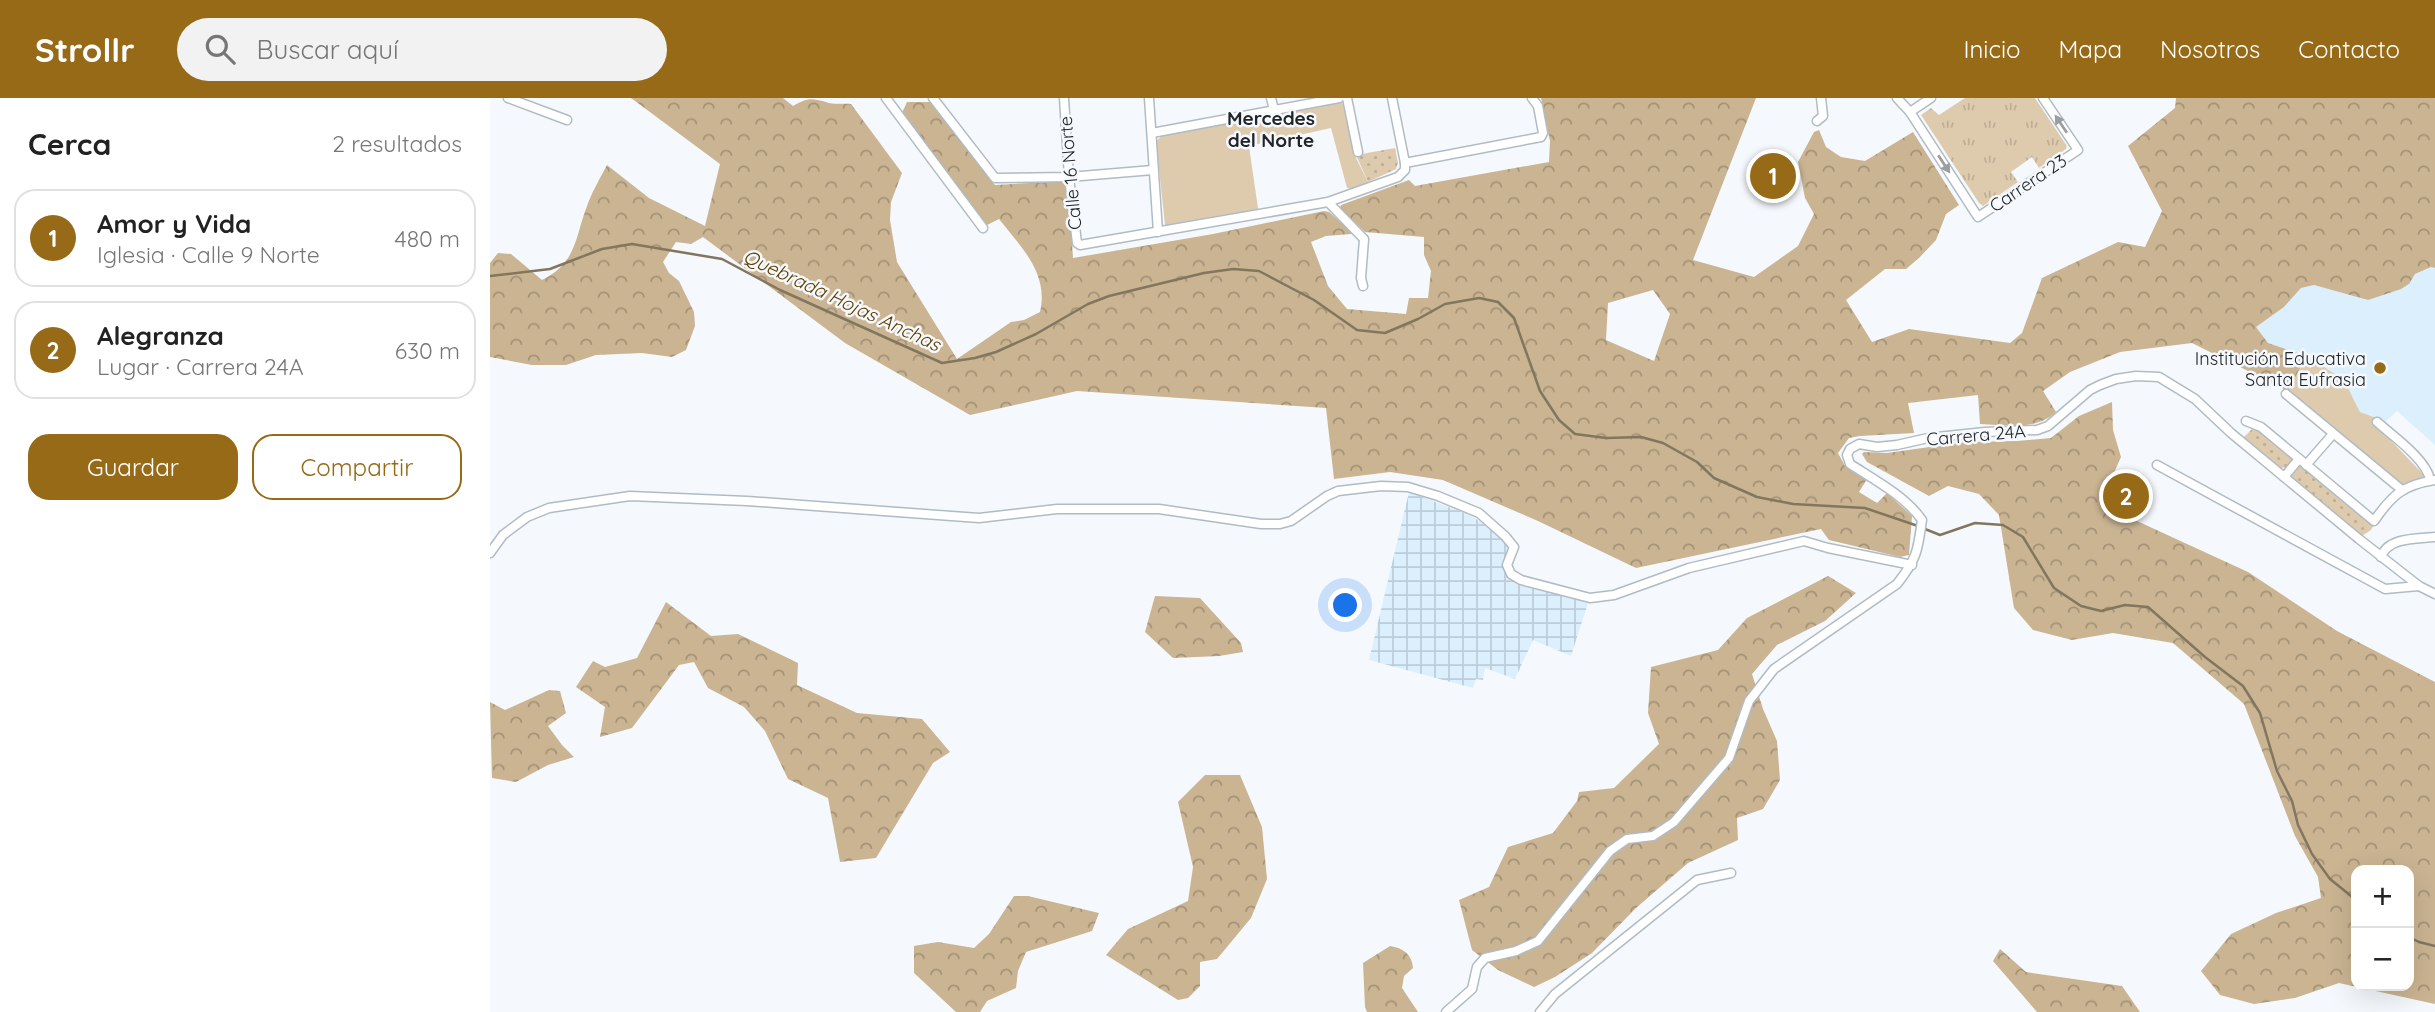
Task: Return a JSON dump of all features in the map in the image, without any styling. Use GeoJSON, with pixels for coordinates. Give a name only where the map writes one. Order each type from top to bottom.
{"type":"FeatureCollection","features":[{"type":"Feature","properties":{"kind":"street"},"geometry":{"type":"LineString","coordinates":[[508,98],[567,120]]}},
{"type":"Feature","properties":{"kind":"street"},"geometry":{"type":"LineString","coordinates":[[886,98],[983,228]]}},
{"type":"Feature","properties":{"kind":"street"},"geometry":{"type":"LineString","coordinates":[[933,98],[992,175],[999,179],[1153,170]]}},
{"type":"Feature","properties":{"kind":"street","name":"Calle 16 Norte"},"geometry":{"type":"LineString","coordinates":[[1064,98],[1077,243],[1080,245],[1158,232]]}},
{"type":"Feature","properties":{"kind":"street"},"geometry":{"type":"LineString","coordinates":[[1149,98],[1158,232],[1328,202],[1398,177],[1405,170],[1405,163],[1392,98]]}},
{"type":"Feature","properties":{"kind":"street"},"geometry":{"type":"LineString","coordinates":[[1272,98],[1274,110]]}},
{"type":"Feature","properties":{"kind":"street"},"geometry":{"type":"LineString","coordinates":[[1152,133],[1339,98]]}},
{"type":"Feature","properties":{"kind":"street"},"geometry":{"type":"LineString","coordinates":[[1347,98],[1358,152]]}},
{"type":"Feature","properties":{"kind":"street"},"geometry":{"type":"LineString","coordinates":[[1405,163],[1541,137],[1543,133],[1538,106],[1532,98]]}},
{"type":"Feature","properties":{"kind":"street"},"geometry":{"type":"LineString","coordinates":[[1817,121],[1824,116],[1821,98]]}},
{"type":"Feature","properties":{"kind":"street"},"geometry":{"type":"LineString","coordinates":[[1896,98],[1910,112],[1931,98]]}},
{"type":"Feature","properties":{"kind":"street","name":"Carrera 23"},"geometry":{"type":"LineString","coordinates":[[1910,112],[1978,217],[2078,150],[2043,98]]}},
{"type":"Feature","properties":{"kind":"street"},"geometry":{"type":"LineString","coordinates":[[1328,202],[1364,239],[1361,278],[1363,286]]}},
{"type":"Feature","properties":{"kind":"street","name":"Carrera 24A"},"geometry":{"type":"LineString","coordinates":[[1912,565],[1918,551],[1922,520],[1903,500],[1850,464],[1847,455],[1850,449],[1859,444],[1877,447],[1928,438],[2037,430],[2058,419],[2090,390],[2126,377],[2159,377],[2188,393],[2231,433],[2381,557],[2419,586],[2435,594]]}},
{"type":"Feature","properties":{"kind":"street"},"geometry":{"type":"LineString","coordinates":[[2286,394],[2402,490]]}},
{"type":"Feature","properties":{"kind":"street"},"geometry":{"type":"LineString","coordinates":[[2246,421],[2261,428],[2374,521],[2385,504],[2402,490],[2432,480],[2421,462],[2377,422]]}},
{"type":"Feature","properties":{"kind":"street"},"geometry":{"type":"LineString","coordinates":[[2284,477],[2333,434]]}},
{"type":"Feature","properties":{"kind":"street"},"geometry":{"type":"LineString","coordinates":[[2157,465],[2385,589],[2419,586]]}},
{"type":"Feature","properties":{"kind":"street"},"geometry":{"type":"LineString","coordinates":[[490,553],[503,535],[527,517],[549,508],[630,496],[747,501],[979,518],[1057,509],[1149,509],[1261,524],[1280,524],[1291,521],[1338,491],[1381,486],[1408,487],[1479,513],[1514,547],[1507,565],[1511,574],[1531,583],[1590,598],[1614,595],[1689,568],[1804,541],[1912,565],[1896,584],[1774,669],[1749,701],[1729,758],[1674,822],[1653,836],[1628,839],[1610,851],[1538,941],[1516,951],[1486,958],[1477,967],[1472,989],[1446,1012]]}},
{"type":"Feature","properties":{"kind":"street"},"geometry":{"type":"LineString","coordinates":[[2381,557],[2385,548],[2392,543],[2435,537]]}},
{"type":"Feature","properties":{"kind":"street"},"geometry":{"type":"LineString","coordinates":[[1540,1012],[1555,994],[1697,880],[1731,873]]}},
{"type":"Feature","properties":{"kind":"shaded area","name":"Institución Educativa Santa Eufrasia"},"geometry":{"type":"Polygon","coordinates":[[[2431,267],[2435,268],[2435,445],[2397,411],[2384,423],[2360,412],[2344,380],[2307,356],[2268,343],[2256,327],[2284,307],[2301,288],[2314,285],[2368,300],[2409,284],[2415,274],[2431,267]]]}},
{"type":"Feature","properties":{"kind":"shaded area"},"geometry":{"type":"Polygon","coordinates":[[[1409,492],[1470,515],[1501,535],[1508,547],[1504,568],[1514,580],[1588,603],[1571,656],[1533,640],[1515,679],[1485,668],[1483,680],[1476,679],[1473,688],[1369,660],[1409,492]]]}},
{"type":"Feature","properties":{"kind":"green space"},"geometry":{"type":"Polygon","coordinates":[[[631,98],[783,98],[793,106],[809,100],[851,104],[902,173],[891,202],[890,220],[897,262],[957,359],[1011,322],[1024,320],[1040,312],[1040,285],[1031,261],[1016,240],[999,219],[987,225],[902,113],[907,102],[930,102],[995,185],[1065,181],[1068,184],[1073,258],[1213,234],[1324,211],[1329,212],[1352,232],[1326,236],[1311,242],[1328,286],[1347,309],[1406,314],[1409,298],[1428,298],[1431,271],[1424,255],[1424,237],[1365,232],[1340,208],[1341,205],[1409,180],[1415,186],[1549,162],[1550,141],[1541,98],[1756,98],[1693,260],[1754,277],[1798,246],[1814,214],[1805,198],[1798,162],[1814,132],[1819,130],[1826,147],[1841,157],[1865,161],[1913,132],[1959,205],[1946,214],[1936,240],[1906,269],[1885,269],[1846,300],[1872,342],[1909,329],[2010,343],[2022,333],[2042,278],[2118,242],[2145,247],[2162,211],[2128,146],[2175,108],[2176,98],[2435,98],[2435,268],[2431,267],[2415,274],[2409,284],[2401,289],[2368,300],[2314,285],[2301,288],[2284,307],[2256,327],[2268,343],[2307,356],[2288,391],[2192,343],[2120,352],[2070,372],[2043,391],[2056,412],[2030,424],[1980,424],[1978,395],[1908,403],[1914,433],[1849,438],[1838,453],[1845,466],[1867,479],[1859,492],[1877,503],[1887,493],[1912,516],[1909,555],[1900,557],[1829,540],[1821,529],[1636,568],[1538,521],[1443,480],[1390,472],[1334,479],[1326,408],[1077,391],[970,415],[845,343],[703,237],[691,244],[676,242],[663,262],[669,273],[679,281],[694,312],[695,326],[686,350],[672,357],[642,353],[596,355],[566,365],[532,365],[490,357],[490,263],[498,253],[511,254],[542,280],[562,266],[573,248],[589,201],[607,165],[649,198],[705,226],[720,164],[631,98]],[[1653,290],[1608,303],[1606,340],[1654,361],[1670,314],[1653,290]]]}},
{"type":"Feature","properties":{"kind":"green space"},"geometry":{"type":"Polygon","coordinates":[[[1965,98],[2035,98],[2067,146],[2066,149],[2039,168],[2032,157],[2011,172],[2018,182],[1983,206],[1921,115],[1931,108],[1939,115],[1965,98]]]}},
{"type":"Feature","properties":{"kind":"green space"},"geometry":{"type":"Polygon","coordinates":[[[1342,101],[1356,158],[1368,182],[1354,189],[1347,188],[1331,128],[1249,146],[1259,215],[1171,234],[1165,225],[1156,141],[1162,136],[1342,101]]]}},
{"type":"Feature","properties":{"kind":"green space"},"geometry":{"type":"Polygon","coordinates":[[[1395,148],[1398,163],[1396,169],[1368,182],[1356,155],[1395,148]]]}},
{"type":"Feature","properties":{"kind":"green space"},"geometry":{"type":"Polygon","coordinates":[[[2307,356],[2344,380],[2360,412],[2376,418],[2373,422],[2425,476],[2403,484],[2394,481],[2288,391],[2307,356]]]}},
{"type":"Feature","properties":{"kind":"green space"},"geometry":{"type":"Polygon","coordinates":[[[2112,402],[2113,430],[2121,457],[2100,504],[2248,572],[2337,631],[2435,682],[2435,1004],[2376,991],[2414,991],[2414,865],[2351,865],[2351,986],[2339,983],[2295,998],[2254,1004],[2220,995],[2201,971],[2231,934],[2276,913],[2321,898],[2318,877],[2295,836],[2244,704],[2173,643],[2113,633],[2072,640],[2033,630],[2014,608],[1999,515],[1979,494],[1948,486],[1929,496],[1867,462],[1862,454],[1965,442],[2051,438],[2079,416],[2112,402]]]}},
{"type":"Feature","properties":{"kind":"green space"},"geometry":{"type":"Polygon","coordinates":[[[2252,429],[2260,431],[2294,460],[2287,467],[2281,468],[2244,437],[2252,429]]]}},
{"type":"Feature","properties":{"kind":"green space"},"geometry":{"type":"Polygon","coordinates":[[[2298,466],[2374,525],[2371,530],[2362,536],[2291,477],[2298,466]]]}},
{"type":"Feature","properties":{"kind":"green space"},"geometry":{"type":"Polygon","coordinates":[[[1828,576],[1856,593],[1825,621],[1777,645],[1752,674],[1777,741],[1780,780],[1763,809],[1737,818],[1738,840],[1688,863],[1636,908],[1592,953],[1534,987],[1498,970],[1472,950],[1459,900],[1489,887],[1508,847],[1553,833],[1577,801],[1579,792],[1614,788],[1659,744],[1648,713],[1651,667],[1718,650],[1747,618],[1828,576]]]}},
{"type":"Feature","properties":{"kind":"green space"},"geometry":{"type":"Polygon","coordinates":[[[1155,596],[1200,598],[1241,643],[1243,652],[1173,658],[1145,632],[1155,596]]]}},
{"type":"Feature","properties":{"kind":"green space"},"geometry":{"type":"Polygon","coordinates":[[[666,602],[711,636],[738,634],[798,663],[797,685],[857,713],[922,719],[950,752],[933,763],[876,858],[840,862],[828,798],[788,779],[765,731],[744,707],[708,688],[694,662],[679,665],[632,728],[600,737],[605,707],[576,687],[593,661],[605,667],[637,658],[666,602]]]}},
{"type":"Feature","properties":{"kind":"green space"},"geometry":{"type":"Polygon","coordinates":[[[549,690],[560,691],[566,713],[548,726],[574,757],[548,765],[516,782],[492,778],[490,702],[505,710],[549,690]]]}},
{"type":"Feature","properties":{"kind":"green space"},"geometry":{"type":"Polygon","coordinates":[[[1205,775],[1240,775],[1262,827],[1267,879],[1251,918],[1217,959],[1200,962],[1200,986],[1188,998],[1178,1000],[1106,955],[1128,929],[1188,901],[1193,867],[1178,802],[1205,775]]]}},
{"type":"Feature","properties":{"kind":"green space"},"geometry":{"type":"Polygon","coordinates":[[[1014,896],[1028,896],[1099,913],[1092,931],[1026,952],[1018,971],[1016,988],[987,1001],[980,1012],[956,1012],[914,973],[914,946],[938,942],[974,948],[989,934],[1014,896]]]}},
{"type":"Feature","properties":{"kind":"green space"},"geometry":{"type":"Polygon","coordinates":[[[1390,946],[1403,950],[1411,959],[1413,968],[1404,976],[1402,988],[1418,1012],[1367,1012],[1363,963],[1390,946]]]}},
{"type":"Feature","properties":{"kind":"green space"},"geometry":{"type":"Polygon","coordinates":[[[2000,949],[2026,972],[2122,986],[2140,1012],[2037,1012],[1993,961],[2000,949]]]}},
{"type":"Feature","properties":{"kind":"waterway","name":"Quebrada Hojas Anchas"},"geometry":{"type":"LineString","coordinates":[[490,276],[550,269],[602,249],[632,244],[722,259],[780,290],[942,363],[996,352],[1036,334],[1088,304],[1109,296],[1204,273],[1233,269],[1259,271],[1314,300],[1357,330],[1385,333],[1445,304],[1479,298],[1498,302],[1514,318],[1540,391],[1559,420],[1575,434],[1606,438],[1641,437],[1663,443],[1697,462],[1714,478],[1757,497],[1793,504],[1865,508],[1918,526]]}},
{"type":"Feature","properties":{"kind":"waterway","name":"Quebrada Hojas Anchas"},"geometry":{"type":"LineString","coordinates":[[1925,529],[1940,535],[1975,523],[2003,525],[2023,537],[2054,588],[2081,606],[2101,611],[2125,605],[2148,607],[2243,686],[2260,713],[2277,771],[2292,801],[2298,825],[2312,854],[2330,879],[2351,896]]}},
{"type":"Feature","properties":{"kind":"waterway","name":"Quebrada Hojas Anchas"},"geometry":{"type":"LineString","coordinates":[[2414,940],[2435,946]]}},
{"type":"Feature","properties":{"kind":"place","name":"Amor y Vida"},"geometry":{"type":"Point","coordinates":[1773,176]}},
{"type":"Feature","properties":{"kind":"place","name":"Institución Educativa Santa Eufrasia"},"geometry":{"type":"Point","coordinates":[2380,368]}},
{"type":"Feature","properties":{"kind":"place","name":"Alegranza"},"geometry":{"type":"Point","coordinates":[2126,496]}},
{"type":"Feature","properties":{"kind":"district","name":"Mercedes del Norte"},"geometry":{"type":"Point","coordinates":[1271,129]}}]}
